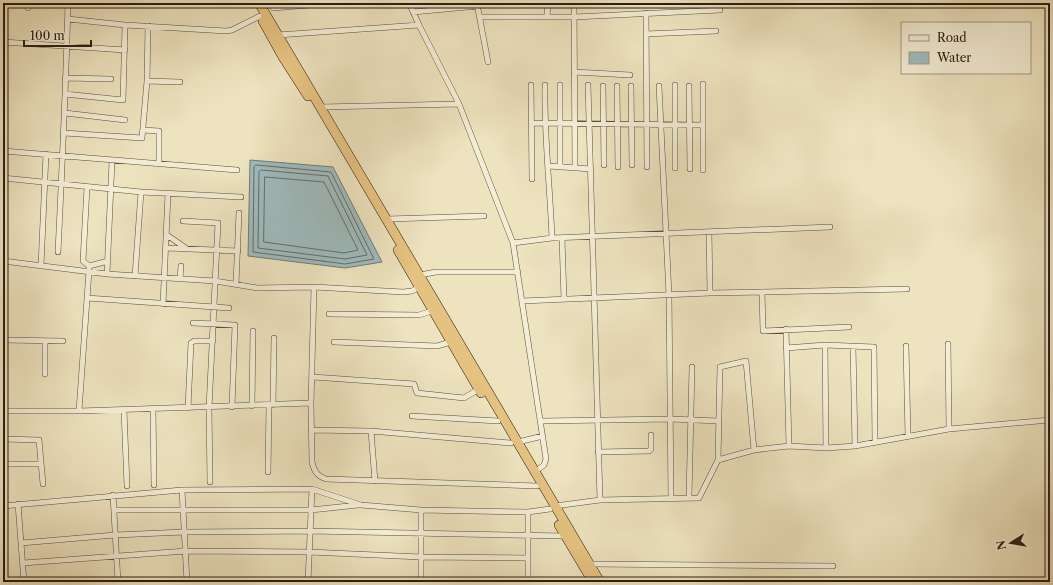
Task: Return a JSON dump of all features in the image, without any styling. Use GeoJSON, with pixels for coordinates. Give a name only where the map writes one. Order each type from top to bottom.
{"type":"FeatureCollection","features":[{"type":"Feature","properties":{"kind":"highway"},"geometry":{"type":"LineString","coordinates":[[259,6],[278,35],[388,219],[514,442],[536,486],[553,508],[590,564],[600,582]]}},
{"type":"Feature","properties":{"kind":"highway"},"geometry":{"type":"LineString","coordinates":[[259,6],[282,57],[316,108],[382,220],[432,310],[498,421],[535,472],[566,536],[593,582]]}},
{"type":"Feature","properties":{"kind":"street"},"geometry":{"type":"LineString","coordinates":[[58,252],[66,113],[65,78],[68,3]]}},
{"type":"Feature","properties":{"kind":"street"},"geometry":{"type":"LineString","coordinates":[[271,3],[273,8],[333,3]]}},
{"type":"Feature","properties":{"kind":"street"},"geometry":{"type":"LineString","coordinates":[[409,3],[459,104],[513,243],[542,421],[546,462],[535,472]]}},
{"type":"Feature","properties":{"kind":"street"},"geometry":{"type":"LineString","coordinates":[[547,16],[548,3]]}},
{"type":"Feature","properties":{"kind":"street"},"geometry":{"type":"LineString","coordinates":[[574,3],[575,168]]}},
{"type":"Feature","properties":{"kind":"street"},"geometry":{"type":"LineString","coordinates":[[413,12],[478,5],[488,62]]}},
{"type":"Feature","properties":{"kind":"street"},"geometry":{"type":"LineString","coordinates":[[68,19],[125,25],[226,31],[232,30],[259,6]]}},
{"type":"Feature","properties":{"kind":"street"},"geometry":{"type":"LineString","coordinates":[[480,17],[574,17],[720,10]]}},
{"type":"Feature","properties":{"kind":"street"},"geometry":{"type":"LineString","coordinates":[[646,13],[647,166]]}},
{"type":"Feature","properties":{"kind":"street"},"geometry":{"type":"LineString","coordinates":[[65,94],[123,100],[125,25]]}},
{"type":"Feature","properties":{"kind":"street"},"geometry":{"type":"LineString","coordinates":[[278,35],[419,25]]}},
{"type":"Feature","properties":{"kind":"street"},"geometry":{"type":"LineString","coordinates":[[64,133],[142,138],[147,80],[148,26]]}},
{"type":"Feature","properties":{"kind":"street"},"geometry":{"type":"LineString","coordinates":[[646,34],[716,31]]}},
{"type":"Feature","properties":{"kind":"street"},"geometry":{"type":"LineString","coordinates":[[3,42],[125,50]]}},
{"type":"Feature","properties":{"kind":"street"},"geometry":{"type":"LineString","coordinates":[[574,72],[630,75]]}},
{"type":"Feature","properties":{"kind":"street"},"geometry":{"type":"LineString","coordinates":[[65,78],[111,79]]}},
{"type":"Feature","properties":{"kind":"street"},"geometry":{"type":"LineString","coordinates":[[147,80],[180,82]]}},
{"type":"Feature","properties":{"kind":"street"},"geometry":{"type":"LineString","coordinates":[[703,84],[703,170]]}},
{"type":"Feature","properties":{"kind":"street"},"geometry":{"type":"LineString","coordinates":[[531,85],[532,179]]}},
{"type":"Feature","properties":{"kind":"street"},"geometry":{"type":"LineString","coordinates":[[545,85],[545,124],[549,166],[552,238]]}},
{"type":"Feature","properties":{"kind":"street"},"geometry":{"type":"LineString","coordinates":[[560,85],[560,167]]}},
{"type":"Feature","properties":{"kind":"street"},"geometry":{"type":"LineString","coordinates":[[588,85],[600,500]]}},
{"type":"Feature","properties":{"kind":"street"},"geometry":{"type":"LineString","coordinates":[[675,85],[675,168]]}},
{"type":"Feature","properties":{"kind":"street"},"geometry":{"type":"LineString","coordinates":[[603,86],[604,165]]}},
{"type":"Feature","properties":{"kind":"street"},"geometry":{"type":"LineString","coordinates":[[617,86],[618,167]]}},
{"type":"Feature","properties":{"kind":"street"},"geometry":{"type":"LineString","coordinates":[[631,86],[632,165]]}},
{"type":"Feature","properties":{"kind":"street"},"geometry":{"type":"LineString","coordinates":[[660,86],[660,125],[662,165],[664,171],[669,295],[671,498]]}},
{"type":"Feature","properties":{"kind":"street"},"geometry":{"type":"LineString","coordinates":[[689,86],[690,169]]}},
{"type":"Feature","properties":{"kind":"street"},"geometry":{"type":"LineString","coordinates":[[321,107],[459,104]]}},
{"type":"Feature","properties":{"kind":"street"},"geometry":{"type":"LineString","coordinates":[[66,113],[125,120]]}},
{"type":"Feature","properties":{"kind":"street"},"geometry":{"type":"LineString","coordinates":[[532,123],[703,125]]}},
{"type":"Feature","properties":{"kind":"street"},"geometry":{"type":"LineString","coordinates":[[143,130],[159,131],[159,163]]}},
{"type":"Feature","properties":{"kind":"street"},"geometry":{"type":"LineString","coordinates":[[3,151],[237,170]]}},
{"type":"Feature","properties":{"kind":"street"},"geometry":{"type":"LineString","coordinates":[[41,266],[46,154]]}},
{"type":"Feature","properties":{"kind":"street"},"geometry":{"type":"LineString","coordinates":[[107,274],[112,161]]}},
{"type":"Feature","properties":{"kind":"street"},"geometry":{"type":"LineString","coordinates":[[549,166],[591,169]]}},
{"type":"Feature","properties":{"kind":"street"},"geometry":{"type":"LineString","coordinates":[[3,178],[141,192],[242,197]]}},
{"type":"Feature","properties":{"kind":"street"},"geometry":{"type":"LineString","coordinates":[[79,411],[89,268],[83,261],[87,187]]}},
{"type":"Feature","properties":{"kind":"street"},"geometry":{"type":"LineString","coordinates":[[135,276],[141,192]]}},
{"type":"Feature","properties":{"kind":"street"},"geometry":{"type":"LineString","coordinates":[[163,304],[168,194]]}},
{"type":"Feature","properties":{"kind":"street"},"geometry":{"type":"LineString","coordinates":[[236,284],[239,213]]}},
{"type":"Feature","properties":{"kind":"street"},"geometry":{"type":"LineString","coordinates":[[388,219],[484,216]]}},
{"type":"Feature","properties":{"kind":"street"},"geometry":{"type":"LineString","coordinates":[[182,221],[218,223],[209,408],[210,482]]}},
{"type":"Feature","properties":{"kind":"street"},"geometry":{"type":"LineString","coordinates":[[513,243],[552,238],[593,238],[830,227]]}},
{"type":"Feature","properties":{"kind":"street"},"geometry":{"type":"LineString","coordinates":[[709,232],[710,293]]}},
{"type":"Feature","properties":{"kind":"street"},"geometry":{"type":"LineString","coordinates":[[167,235],[188,250]]}},
{"type":"Feature","properties":{"kind":"street"},"geometry":{"type":"LineString","coordinates":[[562,238],[564,299]]}},
{"type":"Feature","properties":{"kind":"street"},"geometry":{"type":"LineString","coordinates":[[166,248],[238,251]]}},
{"type":"Feature","properties":{"kind":"street"},"geometry":{"type":"LineString","coordinates":[[89,268],[108,261]]}},
{"type":"Feature","properties":{"kind":"street"},"geometry":{"type":"LineString","coordinates":[[3,262],[41,266],[89,268],[107,274],[216,281],[257,288],[314,287],[403,292],[412,291],[419,287]]}},
{"type":"Feature","properties":{"kind":"street"},"geometry":{"type":"LineString","coordinates":[[180,278],[181,266]]}},
{"type":"Feature","properties":{"kind":"street"},"geometry":{"type":"LineString","coordinates":[[420,275],[436,272],[518,272]]}},
{"type":"Feature","properties":{"kind":"street"},"geometry":{"type":"LineString","coordinates":[[314,287],[311,430],[312,462],[314,471],[319,476],[326,479],[536,486]]}},
{"type":"Feature","properties":{"kind":"street"},"geometry":{"type":"LineString","coordinates":[[522,301],[710,293],[907,289]]}},
{"type":"Feature","properties":{"kind":"street"},"geometry":{"type":"LineString","coordinates":[[762,292],[763,331],[849,327]]}},
{"type":"Feature","properties":{"kind":"street"},"geometry":{"type":"LineString","coordinates":[[87,298],[229,308]]}},
{"type":"Feature","properties":{"kind":"street"},"geometry":{"type":"LineString","coordinates":[[329,314],[419,314],[432,310]]}},
{"type":"Feature","properties":{"kind":"street"},"geometry":{"type":"LineString","coordinates":[[192,323],[234,325],[232,407]]}},
{"type":"Feature","properties":{"kind":"street"},"geometry":{"type":"LineString","coordinates":[[786,329],[788,446]]}},
{"type":"Feature","properties":{"kind":"street"},"geometry":{"type":"LineString","coordinates":[[252,406],[253,331]]}},
{"type":"Feature","properties":{"kind":"street"},"geometry":{"type":"LineString","coordinates":[[268,472],[274,338]]}},
{"type":"Feature","properties":{"kind":"street"},"geometry":{"type":"LineString","coordinates":[[3,340],[63,341]]}},
{"type":"Feature","properties":{"kind":"street"},"geometry":{"type":"LineString","coordinates":[[45,341],[45,374]]}},
{"type":"Feature","properties":{"kind":"street"},"geometry":{"type":"LineString","coordinates":[[188,408],[191,343],[194,341],[212,341]]}},
{"type":"Feature","properties":{"kind":"street"},"geometry":{"type":"LineString","coordinates":[[334,342],[437,346],[451,342]]}},
{"type":"Feature","properties":{"kind":"street"},"geometry":{"type":"LineString","coordinates":[[948,344],[948,429]]}},
{"type":"Feature","properties":{"kind":"street"},"geometry":{"type":"LineString","coordinates":[[786,348],[825,345],[874,347],[875,442]]}},
{"type":"Feature","properties":{"kind":"street"},"geometry":{"type":"LineString","coordinates":[[825,345],[826,448]]}},
{"type":"Feature","properties":{"kind":"street"},"geometry":{"type":"LineString","coordinates":[[853,346],[855,446]]}},
{"type":"Feature","properties":{"kind":"street"},"geometry":{"type":"LineString","coordinates":[[906,346],[908,436]]}},
{"type":"Feature","properties":{"kind":"street"},"geometry":{"type":"LineString","coordinates":[[114,510],[311,510],[361,505],[422,510],[528,512],[600,500],[699,498],[718,460],[720,367],[746,361],[754,450]]}},
{"type":"Feature","properties":{"kind":"street"},"geometry":{"type":"LineString","coordinates":[[689,498],[692,367]]}},
{"type":"Feature","properties":{"kind":"street"},"geometry":{"type":"LineString","coordinates":[[313,377],[414,384],[417,393],[464,398],[479,389]]}},
{"type":"Feature","properties":{"kind":"street"},"geometry":{"type":"LineString","coordinates":[[3,411],[209,408],[311,403]]}},
{"type":"Feature","properties":{"kind":"street"},"geometry":{"type":"LineString","coordinates":[[153,409],[154,485]]}},
{"type":"Feature","properties":{"kind":"street"},"geometry":{"type":"LineString","coordinates":[[124,410],[127,486]]}},
{"type":"Feature","properties":{"kind":"street"},"geometry":{"type":"LineString","coordinates":[[412,416],[498,421]]}},
{"type":"Feature","properties":{"kind":"street"},"geometry":{"type":"LineString","coordinates":[[542,421],[670,419],[718,421]]}},
{"type":"Feature","properties":{"kind":"street"},"geometry":{"type":"LineString","coordinates":[[718,460],[754,450],[788,446],[826,448],[855,446],[948,429],[1050,420]]}},
{"type":"Feature","properties":{"kind":"street"},"geometry":{"type":"LineString","coordinates":[[311,430],[371,432],[514,442],[543,436]]}},
{"type":"Feature","properties":{"kind":"street"},"geometry":{"type":"LineString","coordinates":[[371,432],[375,481]]}},
{"type":"Feature","properties":{"kind":"street"},"geometry":{"type":"LineString","coordinates":[[598,452],[649,451],[651,449],[651,435]]}},
{"type":"Feature","properties":{"kind":"street"},"geometry":{"type":"LineString","coordinates":[[3,440],[39,440],[43,484]]}},
{"type":"Feature","properties":{"kind":"street"},"geometry":{"type":"LineString","coordinates":[[3,464],[41,464]]}},
{"type":"Feature","properties":{"kind":"street"},"geometry":{"type":"LineString","coordinates":[[308,581],[312,489]]}},
{"type":"Feature","properties":{"kind":"street"},"geometry":{"type":"LineString","coordinates":[[3,506],[112,495],[182,490],[312,489],[361,505]]}},
{"type":"Feature","properties":{"kind":"street"},"geometry":{"type":"LineString","coordinates":[[182,490],[187,582]]}},
{"type":"Feature","properties":{"kind":"street"},"geometry":{"type":"LineString","coordinates":[[112,495],[118,582]]}},
{"type":"Feature","properties":{"kind":"street"},"geometry":{"type":"LineString","coordinates":[[18,504],[24,582]]}},
{"type":"Feature","properties":{"kind":"street"},"geometry":{"type":"LineString","coordinates":[[420,582],[422,510]]}},
{"type":"Feature","properties":{"kind":"street"},"geometry":{"type":"LineString","coordinates":[[528,512],[528,582]]}},
{"type":"Feature","properties":{"kind":"street"},"geometry":{"type":"LineString","coordinates":[[21,543],[115,535],[185,532],[310,531],[421,535],[566,536]]}},
{"type":"Feature","properties":{"kind":"street"},"geometry":{"type":"LineString","coordinates":[[23,563],[186,551],[309,552],[421,557],[528,558]]}},
{"type":"Feature","properties":{"kind":"street"},"geometry":{"type":"LineString","coordinates":[[590,564],[833,566]]}},
{"type":"Feature","properties":{"kind":"street"},"geometry":{"type":"LineString","coordinates":[[271,582],[338,582]]}},
{"type":"Feature","properties":{"kind":"water"},"geometry":{"type":"Polygon","coordinates":[[[250,160],[333,167],[382,262],[345,268],[248,256],[250,160]]]}}]}
